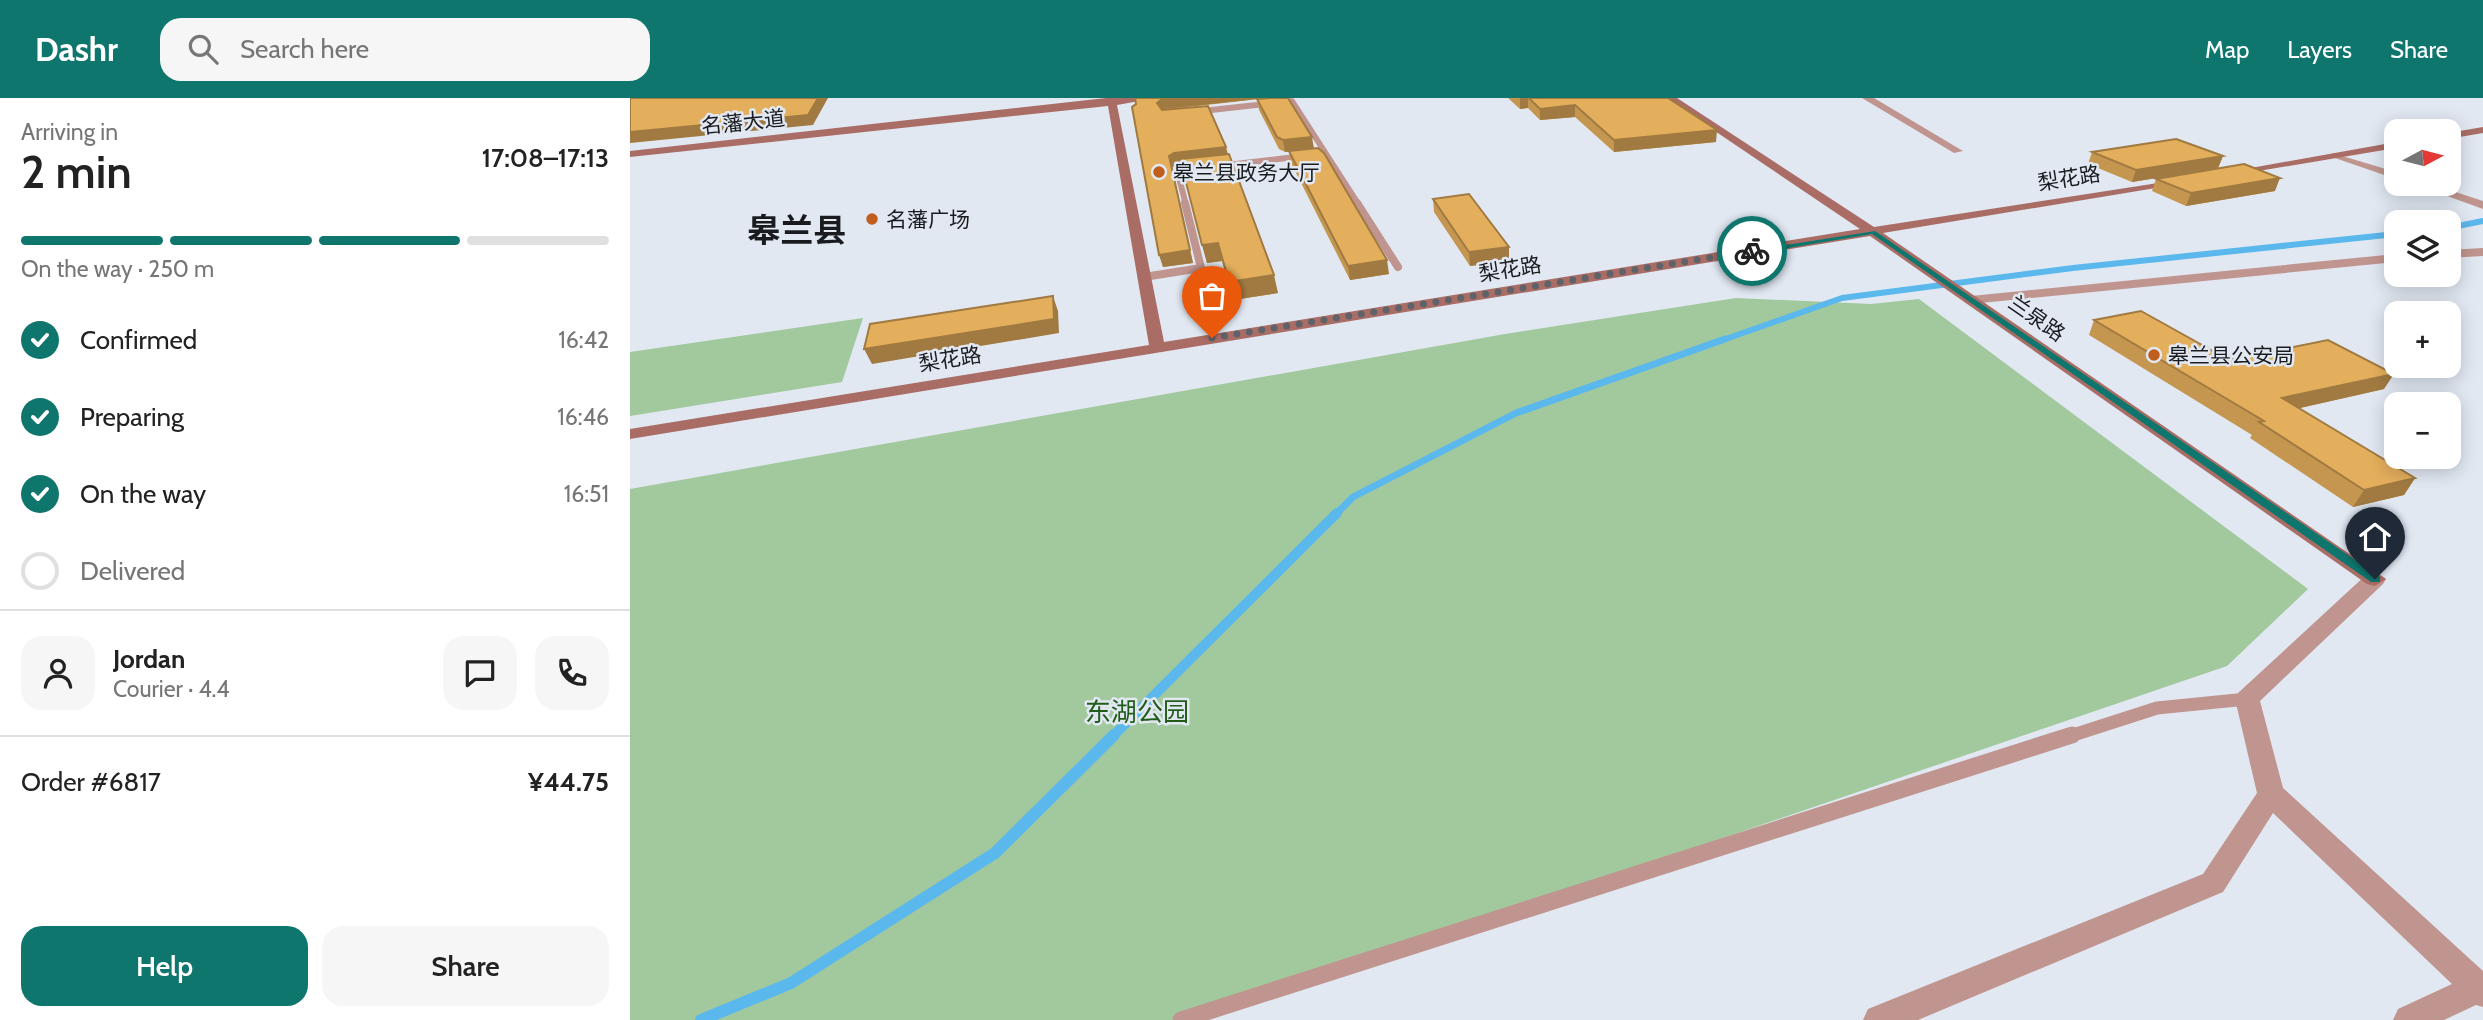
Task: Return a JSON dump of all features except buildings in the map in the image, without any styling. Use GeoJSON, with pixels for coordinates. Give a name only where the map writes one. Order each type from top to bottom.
{"type":"FeatureCollection","features":[{"type":"Feature","properties":{"kind":"main road","name":"名藩大道"},"geometry":{"type":"LineString","coordinates":[[630,154],[1111,100],[1152,98]]}},
{"type":"Feature","properties":{"kind":"main road","name":"兰泉路"},"geometry":{"type":"LineString","coordinates":[[1671,98],[1873,232],[2375,579]]}},
{"type":"Feature","properties":{"kind":"main road"},"geometry":{"type":"LineString","coordinates":[[1111,100],[1157,346]]}},
{"type":"Feature","properties":{"kind":"main road"},"geometry":{"type":"LineString","coordinates":[[2461,134],[2483,130]]}},
{"type":"Feature","properties":{"kind":"main road"},"geometry":{"type":"LineString","coordinates":[[2213,176],[2384,147]]}},
{"type":"Feature","properties":{"kind":"main road","name":"梨花路"},"geometry":{"type":"LineString","coordinates":[[630,434],[2200,178]]}},
{"type":"Feature","properties":{"kind":"street"},"geometry":{"type":"LineString","coordinates":[[1867,98],[1958,151]]}},
{"type":"Feature","properties":{"kind":"street"},"geometry":{"type":"LineString","coordinates":[[2336,155],[2384,172]]}},
{"type":"Feature","properties":{"kind":"street"},"geometry":{"type":"LineString","coordinates":[[2454,196],[2483,205]]}},
{"type":"Feature","properties":{"kind":"street"},"geometry":{"type":"LineString","coordinates":[[2461,253],[2483,252]]}},
{"type":"Feature","properties":{"kind":"street"},"geometry":{"type":"LineString","coordinates":[[1966,296],[2384,259]]}},
{"type":"Feature","properties":{"kind":"street"},"geometry":{"type":"LineString","coordinates":[[2375,579],[2247,699],[2271,794],[2480,990],[2409,1020]]}},
{"type":"Feature","properties":{"kind":"street"},"geometry":{"type":"LineString","coordinates":[[1879,1020],[2213,883],[2271,794]]}},
{"type":"Feature","properties":{"kind":"lane"},"geometry":{"type":"LineString","coordinates":[[1178,114],[1292,101],[1398,267]]}},
{"type":"Feature","properties":{"kind":"lane"},"geometry":{"type":"LineString","coordinates":[[1144,277],[1201,268],[1177,170],[1327,153]]}},
{"type":"Feature","properties":{"kind":"lane"},"geometry":{"type":"LineString","coordinates":[[1181,1020],[2157,708],[2247,699]]}},
{"type":"Feature","properties":{"kind":"green space","name":"东湖公园"},"geometry":{"type":"Polygon","coordinates":[[[1736,298],[1871,304],[1919,299],[2308,589],[2227,666],[1189,1020],[630,1020],[630,489],[1505,334],[1736,298]]]}},
{"type":"Feature","properties":{"kind":"green space"},"geometry":{"type":"Polygon","coordinates":[[[863,318],[842,382],[630,416],[630,352],[863,318]]]}},
{"type":"Feature","properties":{"kind":"waterway"},"geometry":{"type":"LineString","coordinates":[[2461,225],[2483,221]]}},
{"type":"Feature","properties":{"kind":"waterway"},"geometry":{"type":"LineString","coordinates":[[1720,341],[1842,298],[2073,268],[2384,235]]}},
{"type":"Feature","properties":{"kind":"waterway"},"geometry":{"type":"LineString","coordinates":[[1337,513],[1353,497],[1516,413],[1725,339]]}},
{"type":"Feature","properties":{"kind":"waterway"},"geometry":{"type":"LineString","coordinates":[[1112,737],[1337,513]]}},
{"type":"Feature","properties":{"kind":"waterway"},"geometry":{"type":"LineString","coordinates":[[701,1020],[791,983],[995,853],[1114,735]]}},
{"type":"Feature","properties":{"kind":"way so far"},"geometry":{"type":"LineString","coordinates":[[1212,338],[1752,251]]}},
{"type":"Feature","properties":{"kind":"place","name":"皋兰县政务大厅"},"geometry":{"type":"Point","coordinates":[1159,172]}},
{"type":"Feature","properties":{"kind":"place","name":"名藩广场"},"geometry":{"type":"Point","coordinates":[872,219]}},
{"type":"Feature","properties":{"kind":"place","name":"皋兰县公安局"},"geometry":{"type":"Point","coordinates":[2154,355]}},
{"type":"Feature","properties":{"kind":"district","name":"皋兰县"},"geometry":{"type":"Point","coordinates":[797,230]}},
{"type":"Feature","properties":{"kind":"route"},"geometry":{"type":"LineString","coordinates":[[1752,251],[1873,232],[2375,579]]}}]}
